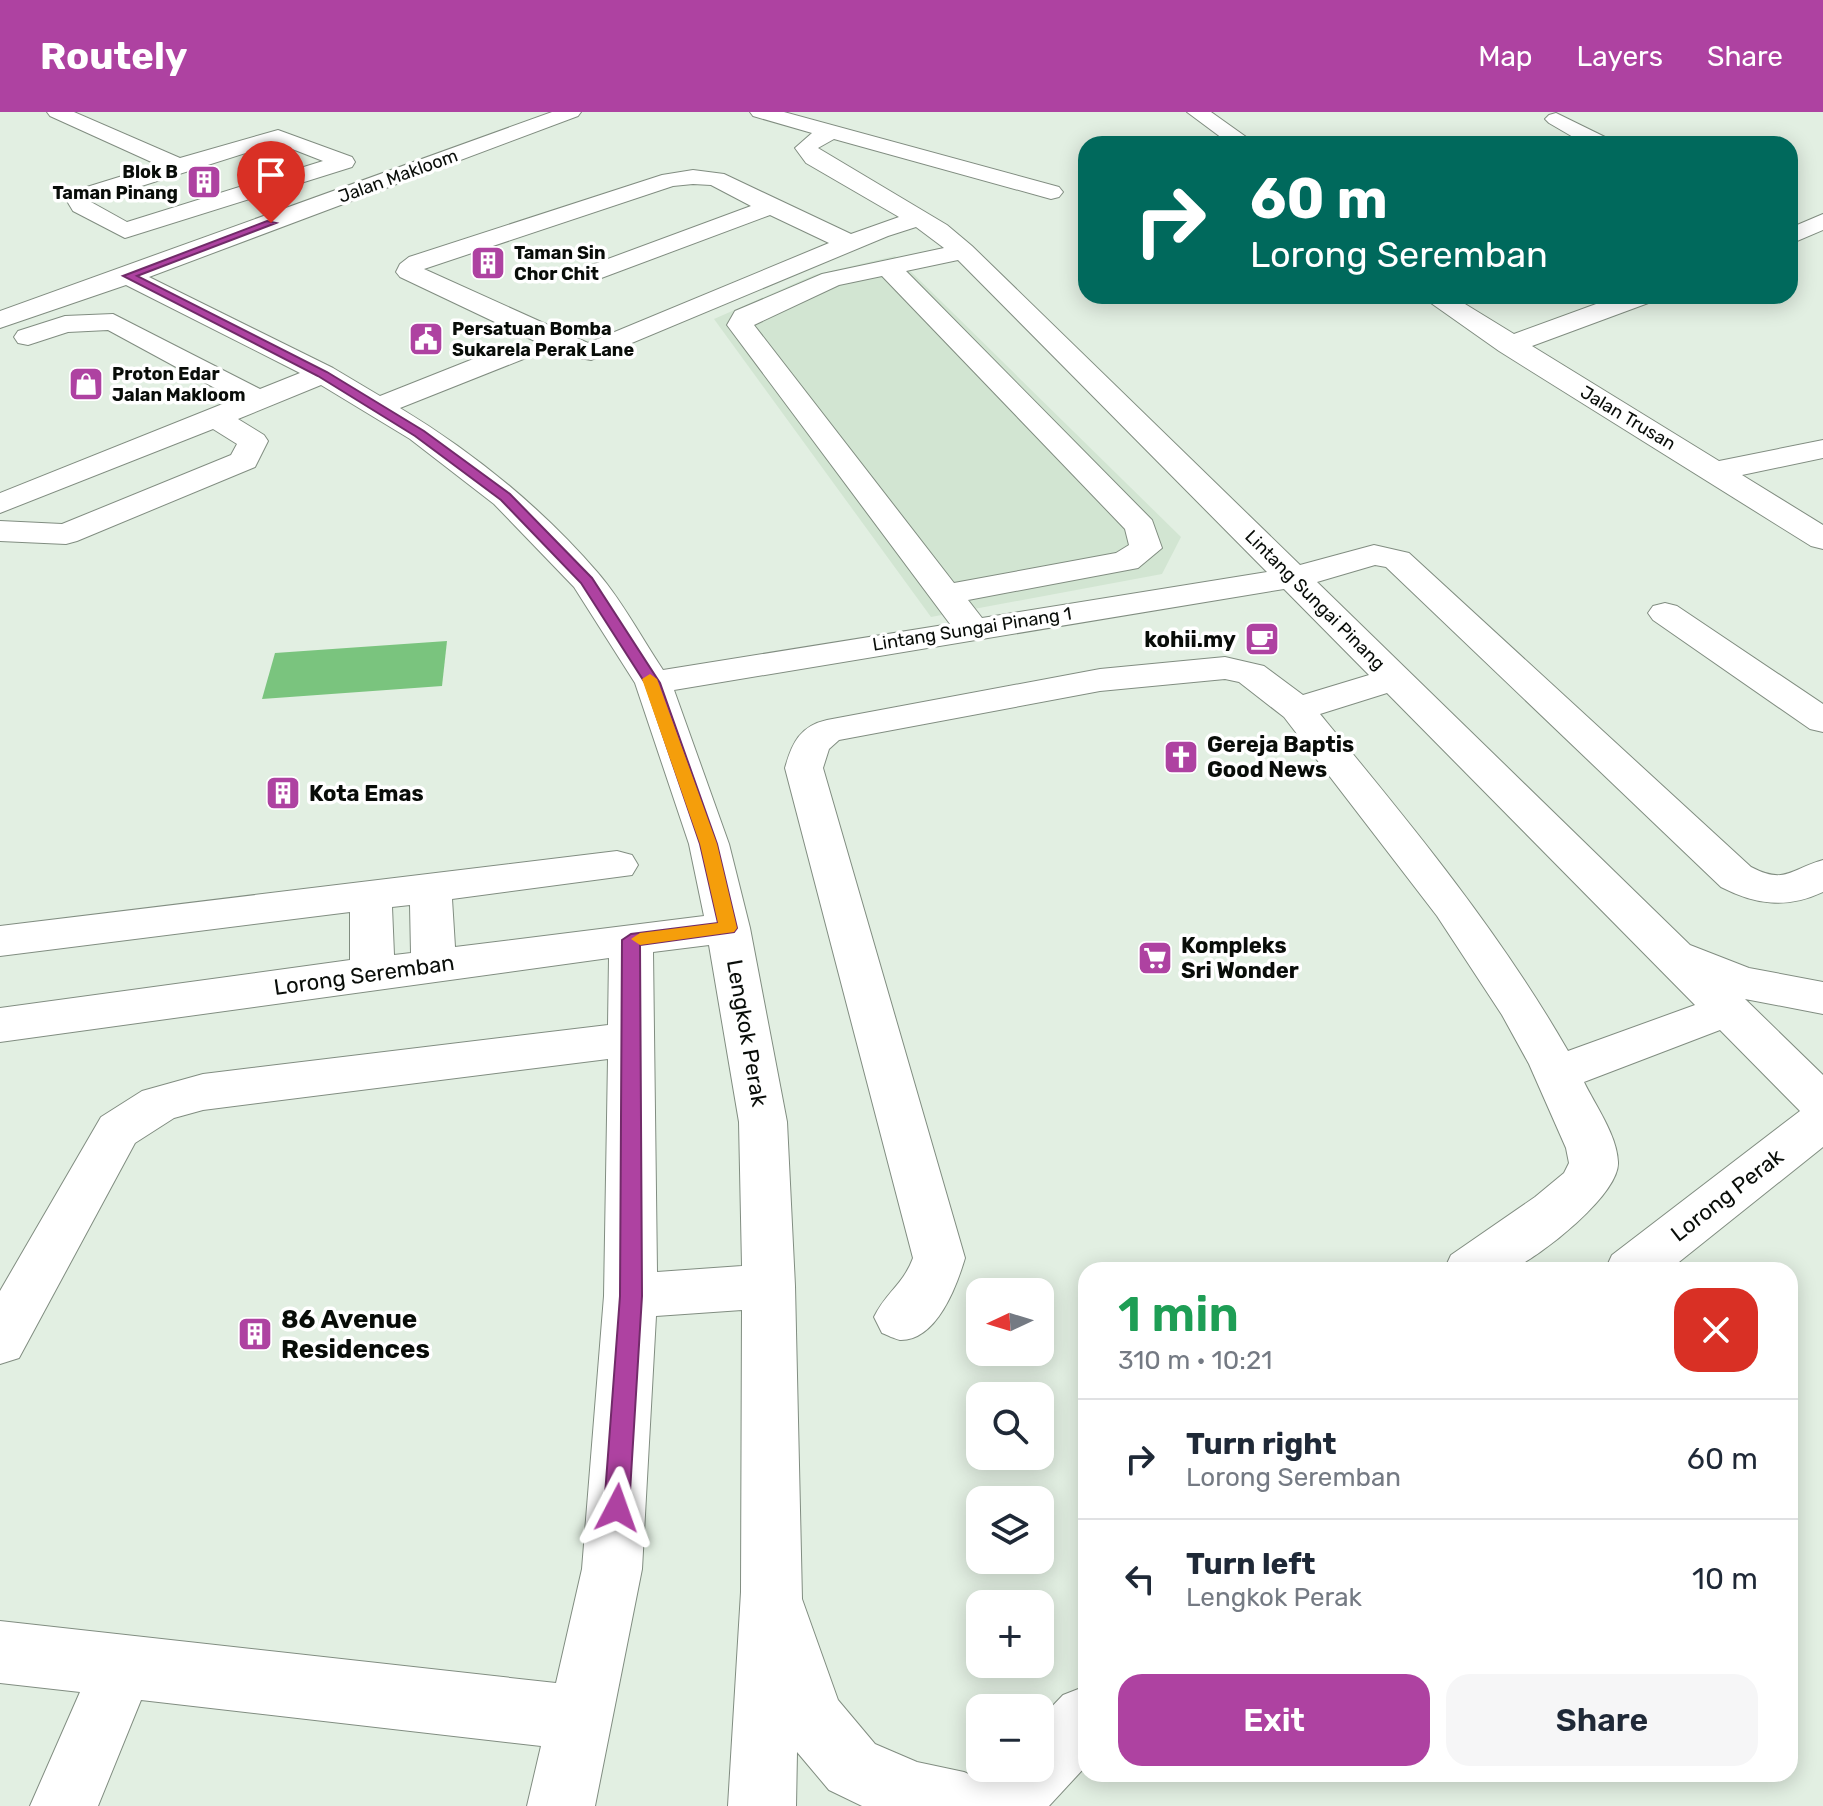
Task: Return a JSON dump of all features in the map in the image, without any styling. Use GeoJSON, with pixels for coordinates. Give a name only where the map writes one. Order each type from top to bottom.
{"type":"FeatureCollection","features":[{"type":"Feature","properties":{"kind":"street"},"geometry":{"type":"LineString","coordinates":[[57,112],[178,166]]}},
{"type":"Feature","properties":{"kind":"street","name":"Jalan Makloom"},"geometry":{"type":"LineString","coordinates":[[0,320],[128,276],[571,112]]}},
{"type":"Feature","properties":{"kind":"street"},"geometry":{"type":"LineString","coordinates":[[760,112],[1051,192]]}},
{"type":"Feature","properties":{"kind":"street"},"geometry":{"type":"LineString","coordinates":[[1197,112],[1233,136]]}},
{"type":"Feature","properties":{"kind":"street"},"geometry":{"type":"LineString","coordinates":[[1556,119],[1587,136]]}},
{"type":"Feature","properties":{"kind":"street","name":"Lintang Sungai Pinang"},"geometry":{"type":"LineString","coordinates":[[831,132],[814,140],[806,148],[814,158],[919,219],[963,251],[1823,1104]]}},
{"type":"Feature","properties":{"kind":"street"},"geometry":{"type":"LineString","coordinates":[[125,231],[344,162],[278,136],[85,195],[79,201],[81,206],[125,231],[181,256]]}},
{"type":"Feature","properties":{"kind":"street"},"geometry":{"type":"LineString","coordinates":[[851,243],[769,207],[716,179],[680,178],[418,262],[409,272],[560,343],[591,352],[851,243],[919,219]]}},
{"type":"Feature","properties":{"kind":"street"},"geometry":{"type":"LineString","coordinates":[[587,275],[769,207]]}},
{"type":"Feature","properties":{"kind":"street"},"geometry":{"type":"LineString","coordinates":[[1798,233],[1823,221]]}},
{"type":"Feature","properties":{"kind":"street"},"geometry":{"type":"LineString","coordinates":[[963,251],[831,279],[744,317],[740,325],[972,629]]}},
{"type":"Feature","properties":{"kind":"street"},"geometry":{"type":"LineString","coordinates":[[887,266],[1141,527],[1146,548],[1126,561],[948,594]]}},
{"type":"Feature","properties":{"kind":"street","name":"Lengkok Perak"},"geometry":{"type":"LineString","coordinates":[[128,276],[323,374],[420,433],[505,497],[587,581],[653,683],[709,844],[728,928],[763,1122],[769,1286],[772,1592],[762,1806]]}},
{"type":"Feature","properties":{"kind":"street","name":"Jalan Trusan"},"geometry":{"type":"LineString","coordinates":[[1446,304],[1823,539]]}},
{"type":"Feature","properties":{"kind":"street"},"geometry":{"type":"LineString","coordinates":[[1509,345],[1620,304]]}},
{"type":"Feature","properties":{"kind":"street"},"geometry":{"type":"LineString","coordinates":[[0,346],[65,324],[113,322],[256,399]]}},
{"type":"Feature","properties":{"kind":"street"},"geometry":{"type":"LineString","coordinates":[[378,407],[516,352]]}},
{"type":"Feature","properties":{"kind":"street"},"geometry":{"type":"LineString","coordinates":[[0,504],[323,374]]}},
{"type":"Feature","properties":{"kind":"street"},"geometry":{"type":"LineString","coordinates":[[0,531],[66,534],[244,461],[253,441],[214,416]]}},
{"type":"Feature","properties":{"kind":"street"},"geometry":{"type":"LineString","coordinates":[[1716,471],[1823,449]]}},
{"type":"Feature","properties":{"kind":"street","name":"Lintang Sungai Pinang 1"},"geometry":{"type":"LineString","coordinates":[[653,683],[1292,578],[1374,555],[1397,560],[1736,877],[1755,888],[1777,892],[1797,889],[1823,874]]}},
{"type":"Feature","properties":{"kind":"street"},"geometry":{"type":"LineString","coordinates":[[1665,613],[1823,721]]}},
{"type":"Feature","properties":{"kind":"street"},"geometry":{"type":"LineString","coordinates":[[901,1317],[928,1291],[939,1258],[804,768],[811,744],[827,731],[1100,680],[1225,668],[1251,674],[1297,709],[1414,856],[1495,967],[1558,1073],[1594,1159],[1591,1176],[1573,1194],[1481,1262]]}},
{"type":"Feature","properties":{"kind":"street"},"geometry":{"type":"LineString","coordinates":[[1297,709],[1396,679]]}},
{"type":"Feature","properties":{"kind":"street"},"geometry":{"type":"LineString","coordinates":[[0,941],[617,865]]}},
{"type":"Feature","properties":{"kind":"street"},"geometry":{"type":"LineString","coordinates":[[430,890],[434,965]]}},
{"type":"Feature","properties":{"kind":"street"},"geometry":{"type":"LineString","coordinates":[[371,897],[372,973]]}},
{"type":"Feature","properties":{"kind":"street","name":"Lorong Seremban"},"geometry":{"type":"LineString","coordinates":[[0,1025],[372,973],[728,928]]}},
{"type":"Feature","properties":{"kind":"street"},"geometry":{"type":"LineString","coordinates":[[561,1806],[612,1569],[631,1296],[631,940]]}},
{"type":"Feature","properties":{"kind":"street"},"geometry":{"type":"LineString","coordinates":[[1669,952],[1740,982],[1823,998]]}},
{"type":"Feature","properties":{"kind":"street"},"geometry":{"type":"LineString","coordinates":[[1558,1073],[1728,1010]]}},
{"type":"Feature","properties":{"kind":"street"},"geometry":{"type":"LineString","coordinates":[[0,1341],[118,1130],[159,1104],[203,1092],[632,1039]]}},
{"type":"Feature","properties":{"kind":"street","name":"Lorong Perak"},"geometry":{"type":"LineString","coordinates":[[1641,1262],[1823,1120]]}},
{"type":"Feature","properties":{"kind":"street"},"geometry":{"type":"LineString","coordinates":[[631,1296],[769,1286]]}},
{"type":"Feature","properties":{"kind":"street","name":"Lengkok Perak"},"geometry":{"type":"LineString","coordinates":[[772,1592],[812,1719],[852,1767],[913,1795],[964,1806]]}},
{"type":"Feature","properties":{"kind":"street"},"geometry":{"type":"LineString","coordinates":[[0,1652],[581,1718]]}},
{"type":"Feature","properties":{"kind":"street"},"geometry":{"type":"LineString","coordinates":[[64,1806],[124,1664]]}},
{"type":"Feature","properties":{"kind":"street"},"geometry":{"type":"LineString","coordinates":[[1054,1753],[1078,1727]]}},
{"type":"Feature","properties":{"kind":"street"},"geometry":{"type":"LineString","coordinates":[[1004,1806],[1027,1782]]}},
{"type":"Feature","properties":{"kind":"shaded area"},"geometry":{"type":"Polygon","coordinates":[[[895,256],[1181,537],[1162,574],[931,617],[714,319],[814,275],[895,256]]]}},
{"type":"Feature","properties":{"kind":"shaded area"},"geometry":{"type":"Polygon","coordinates":[[[447,641],[442,686],[262,699],[275,653],[447,641]]]}},
{"type":"Feature","properties":{"kind":"slow traffic"},"geometry":{"type":"LineString","coordinates":[[640,939],[728,928],[709,844],[650,679]]}},
{"type":"Feature","properties":{"kind":"place","name":"Blok B Taman Pinang"},"geometry":{"type":"Point","coordinates":[204,182]}},
{"type":"Feature","properties":{"kind":"place","name":"Taman Sin Chor Chit"},"geometry":{"type":"Point","coordinates":[488,263]}},
{"type":"Feature","properties":{"kind":"place","name":"Persatuan Bomba Sukarela Perak Lane"},"geometry":{"type":"Point","coordinates":[426,339]}},
{"type":"Feature","properties":{"kind":"place","name":"Proton Edar Jalan Makloom"},"geometry":{"type":"Point","coordinates":[86,384]}},
{"type":"Feature","properties":{"kind":"place","name":"kohii.my"},"geometry":{"type":"Point","coordinates":[1262,639]}},
{"type":"Feature","properties":{"kind":"place","name":"Gereja Baptis Good News"},"geometry":{"type":"Point","coordinates":[1181,757]}},
{"type":"Feature","properties":{"kind":"place","name":"Kota Emas"},"geometry":{"type":"Point","coordinates":[283,793]}},
{"type":"Feature","properties":{"kind":"place","name":"Kompleks Sri Wonder"},"geometry":{"type":"Point","coordinates":[1155,958]}},
{"type":"Feature","properties":{"kind":"place","name":"86 Avenue Residences"},"geometry":{"type":"Point","coordinates":[255,1334]}},
{"type":"Feature","properties":{"kind":"route"},"geometry":{"type":"LineString","coordinates":[[271,223],[128,276],[323,374],[420,433],[505,497],[587,581],[653,683],[709,844],[728,928],[631,940],[631,1296],[617,1508]]}}]}
